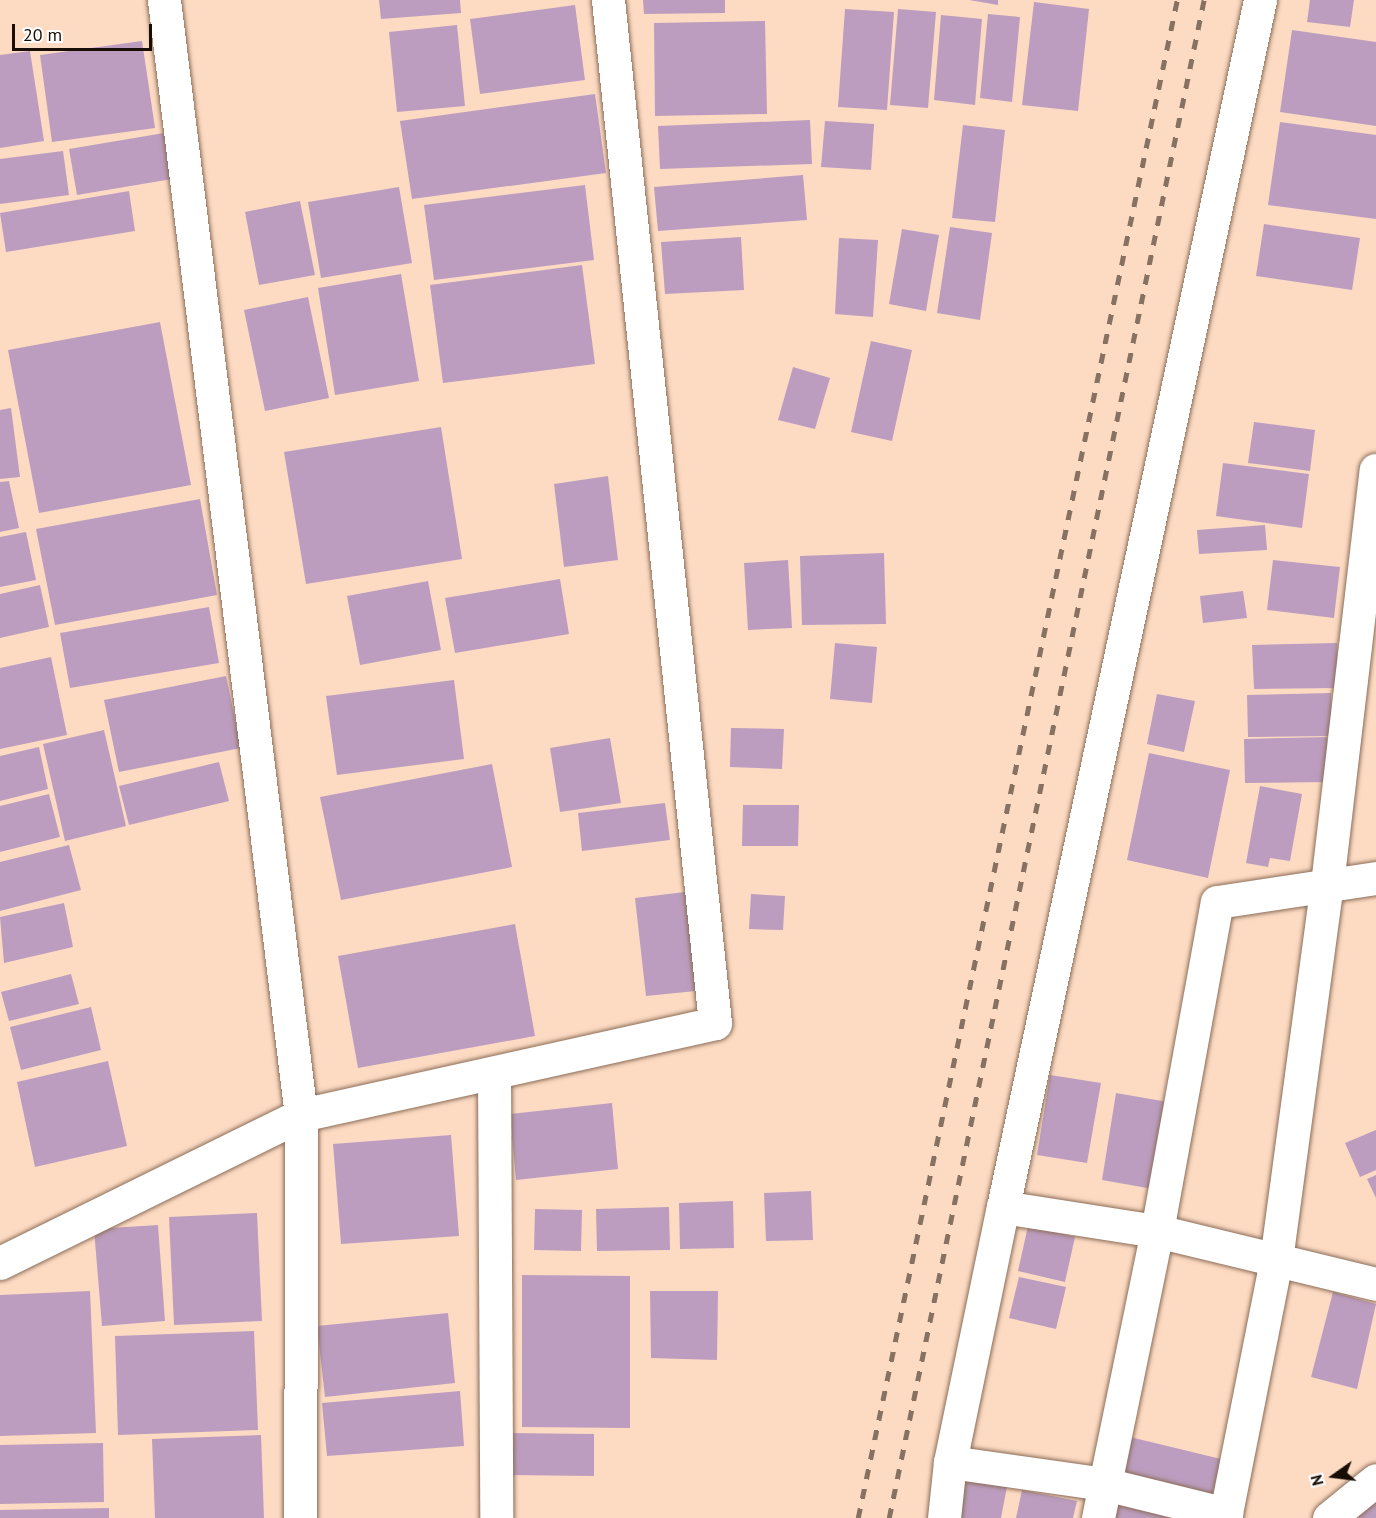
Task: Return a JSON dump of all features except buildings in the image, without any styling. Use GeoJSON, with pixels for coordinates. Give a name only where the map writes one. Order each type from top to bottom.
{"type":"FeatureCollection","features":[{"type":"Feature","properties":{"kind":"street"},"geometry":{"type":"LineString","coordinates":[[164,0],[302,1115],[300,1518]]}},
{"type":"Feature","properties":{"kind":"street"},"geometry":{"type":"LineString","coordinates":[[0,1263],[302,1115],[716,1023],[608,0]]}},
{"type":"Feature","properties":{"kind":"street"},"geometry":{"type":"LineString","coordinates":[[944,1518],[950,1462],[1003,1207],[1260,0]]}},
{"type":"Feature","properties":{"kind":"street"},"geometry":{"type":"LineString","coordinates":[[950,1462],[1105,1484],[1226,1516],[1276,1260],[1327,884],[1376,471]]}},
{"type":"Feature","properties":{"kind":"street"},"geometry":{"type":"LineString","coordinates":[[1098,1518],[1157,1231],[1217,902],[1376,878]]}},
{"type":"Feature","properties":{"kind":"street"},"geometry":{"type":"LineString","coordinates":[[494,1073],[496,1518]]}},
{"type":"Feature","properties":{"kind":"street"},"geometry":{"type":"LineString","coordinates":[[1003,1207],[1157,1231],[1376,1284]]}},
{"type":"Feature","properties":{"kind":"street"},"geometry":{"type":"LineString","coordinates":[[1329,1518],[1376,1479]]}},
{"type":"Feature","properties":{"kind":"railway"},"geometry":{"type":"LineString","coordinates":[[858,1518],[1177,0]]}},
{"type":"Feature","properties":{"kind":"railway"},"geometry":{"type":"LineString","coordinates":[[889,1518],[1204,0]]}}]}
